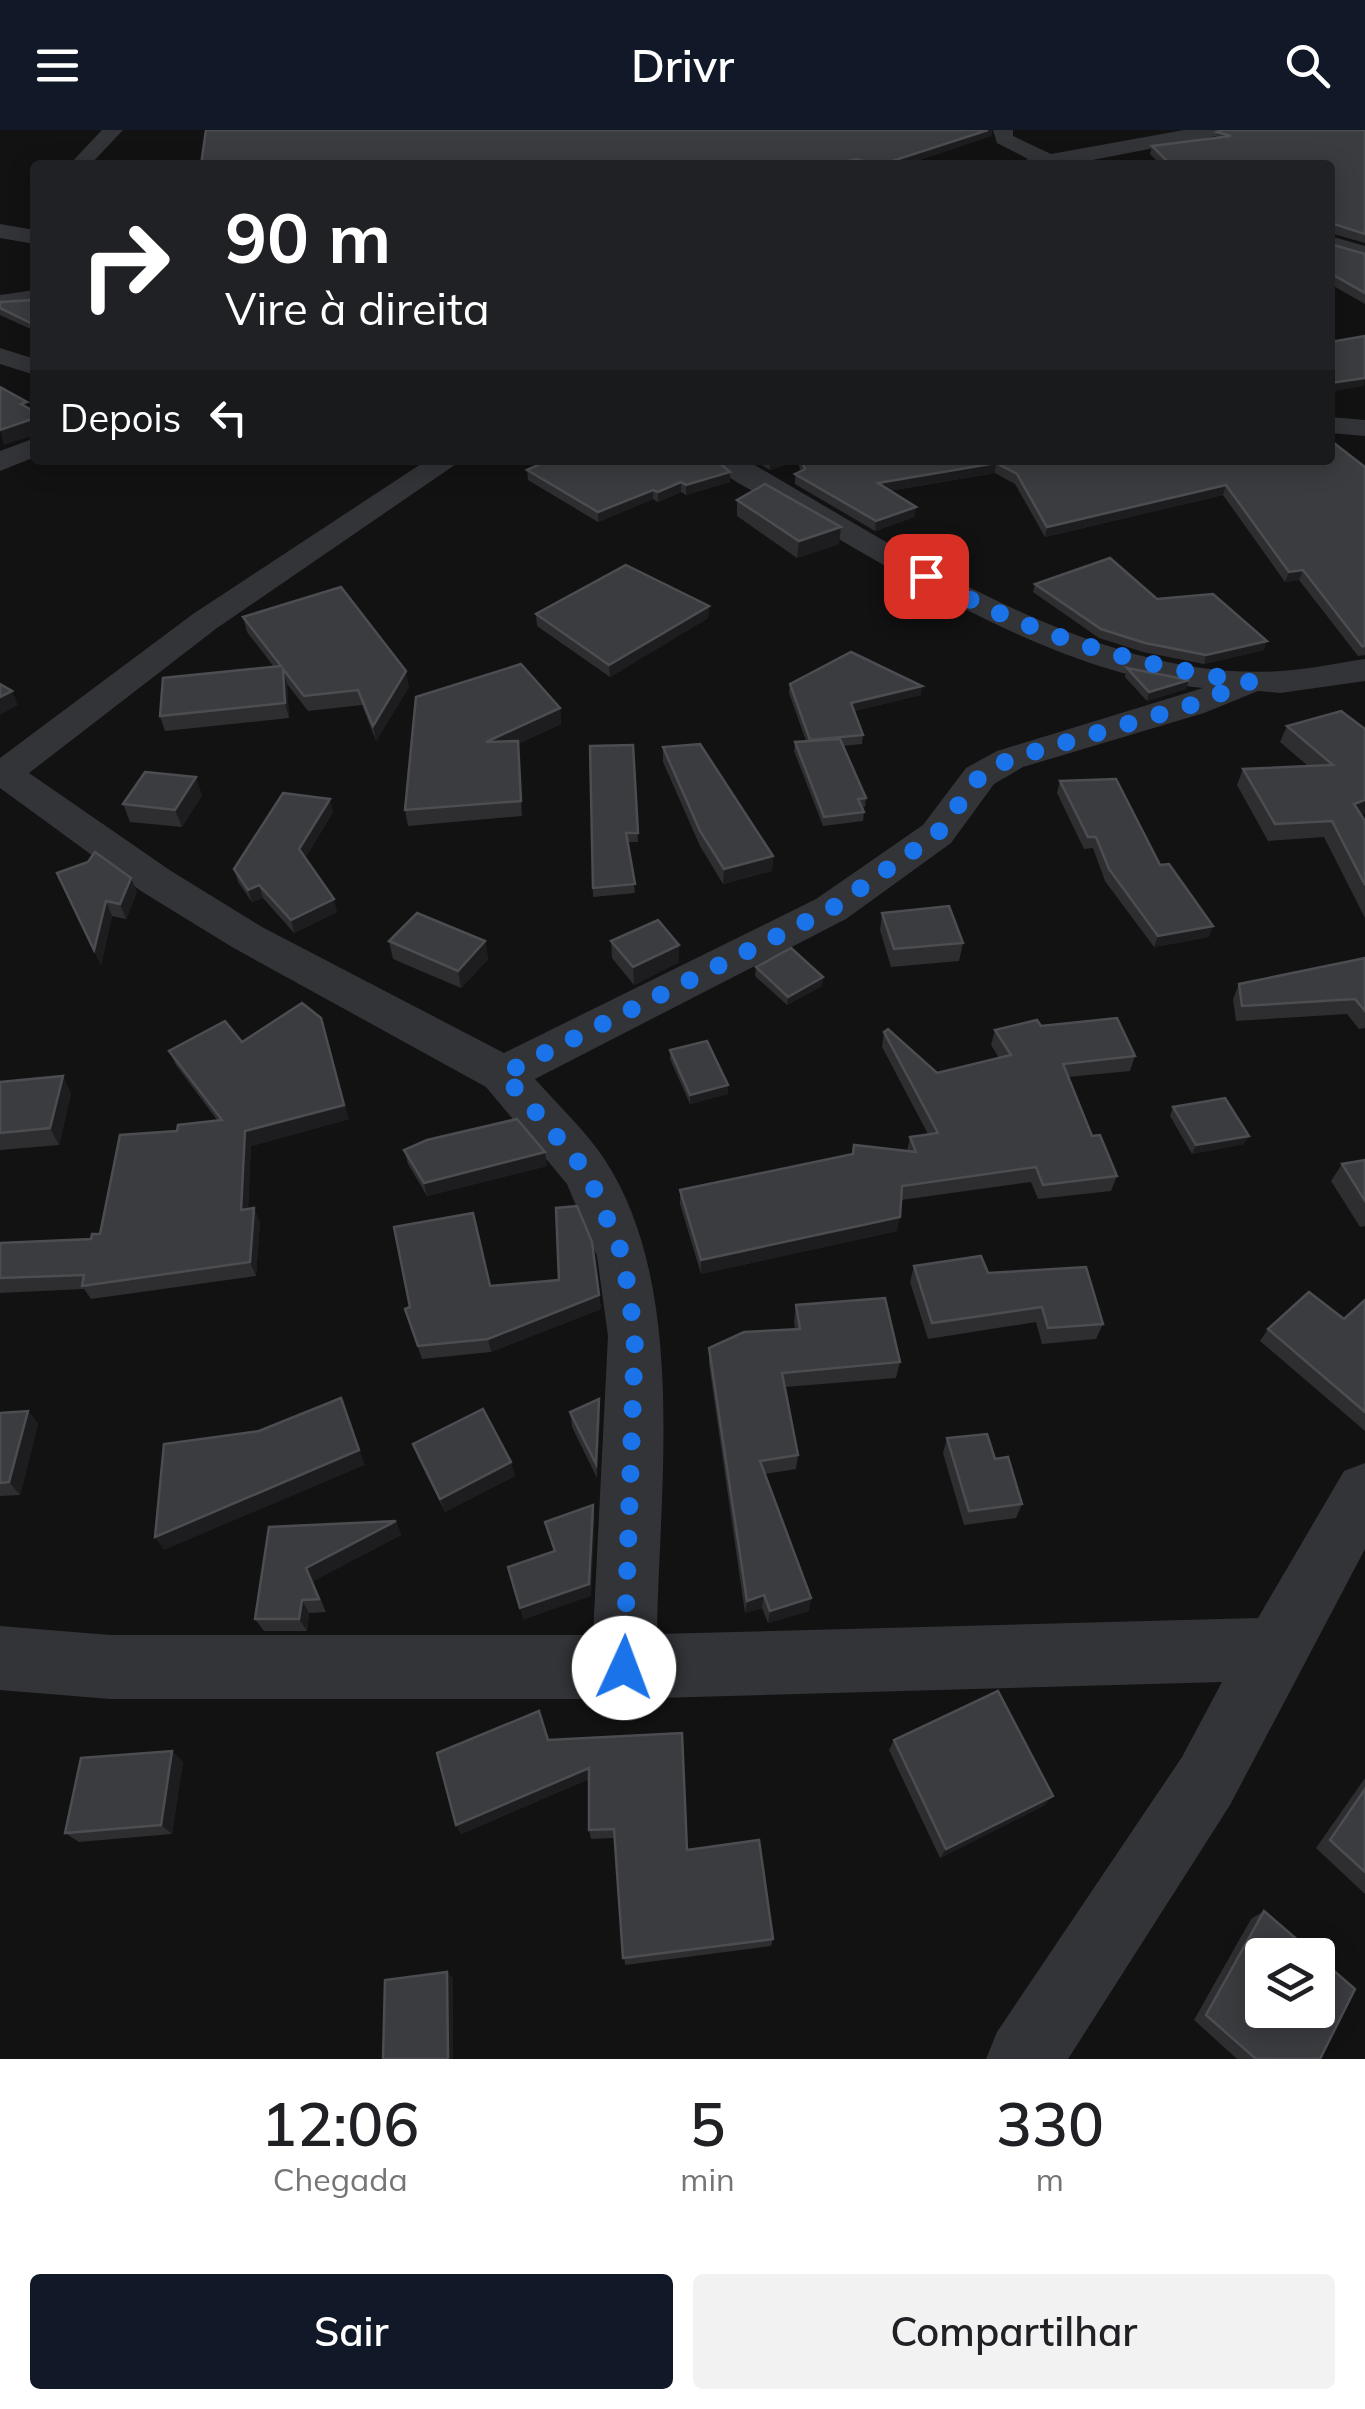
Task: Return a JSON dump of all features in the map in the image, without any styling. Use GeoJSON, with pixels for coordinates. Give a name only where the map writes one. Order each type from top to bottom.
{"type":"FeatureCollection","features":[{"type":"Feature","properties":{"kind":"street"},"geometry":{"type":"LineString","coordinates":[[84,160],[113,130]]}},
{"type":"Feature","properties":{"kind":"street"},"geometry":{"type":"LineString","coordinates":[[979,130],[1004,135],[1048,160]]}},
{"type":"Feature","properties":{"kind":"street"},"geometry":{"type":"LineString","coordinates":[[1062,160],[1216,130]]}},
{"type":"Feature","properties":{"kind":"street"},"geometry":{"type":"LineString","coordinates":[[0,231],[30,236]]}},
{"type":"Feature","properties":{"kind":"street"},"geometry":{"type":"LineString","coordinates":[[1335,244],[1365,253]]}},
{"type":"Feature","properties":{"kind":"street"},"geometry":{"type":"LineString","coordinates":[[3,302],[30,298]]}},
{"type":"Feature","properties":{"kind":"street"},"geometry":{"type":"LineString","coordinates":[[0,356],[30,365]]}},
{"type":"Feature","properties":{"kind":"street"},"geometry":{"type":"LineString","coordinates":[[1335,425],[1365,428]]}},
{"type":"Feature","properties":{"kind":"street"},"geometry":{"type":"LineString","coordinates":[[0,462],[30,449]]}},
{"type":"Feature","properties":{"kind":"street"},"geometry":{"type":"LineString","coordinates":[[439,465],[205,621],[2,773],[156,881],[247,937],[503,1074],[587,1172],[623,1256],[635,1336],[624,1668]]}},
{"type":"Feature","properties":{"kind":"street"},"geometry":{"type":"LineString","coordinates":[[734,465],[952,590],[1048,635],[1154,668],[1250,682],[1335,678],[1365,670]]}},
{"type":"Feature","properties":{"kind":"street"},"geometry":{"type":"LineString","coordinates":[[503,1074],[831,909],[937,834],[980,776],[1010,759],[1191,705],[1250,682]]}},
{"type":"Feature","properties":{"kind":"street"},"geometry":{"type":"LineString","coordinates":[[1024,2059],[1206,1781],[1274,1649],[1365,1491]]}},
{"type":"Feature","properties":{"kind":"street"},"geometry":{"type":"LineString","coordinates":[[0,1658],[110,1668],[624,1668],[1274,1649]]}},
{"type":"Feature","properties":{"kind":"building"},"geometry":{"type":"Polygon","coordinates":[[[206,130],[988,130],[895,160],[202,160],[206,130]]]}},
{"type":"Feature","properties":{"kind":"building"},"geometry":{"type":"Polygon","coordinates":[[[1365,130],[1365,234],[1335,224],[1335,160],[1166,160],[1152,146],[1231,136],[1217,132],[1365,130]]]}},
{"type":"Feature","properties":{"kind":"building"},"geometry":{"type":"Polygon","coordinates":[[[1335,245],[1365,254],[1365,293],[1335,276],[1335,245]]]}},
{"type":"Feature","properties":{"kind":"building"},"geometry":{"type":"Polygon","coordinates":[[[30,300],[30,323],[0,308],[0,302],[30,300]]]}},
{"type":"Feature","properties":{"kind":"building"},"geometry":{"type":"Polygon","coordinates":[[[1365,336],[1365,378],[1335,382],[1335,341],[1365,336]]]}},
{"type":"Feature","properties":{"kind":"building"},"geometry":{"type":"Polygon","coordinates":[[[0,387],[27,402],[21,404],[30,409],[30,420],[0,430],[0,387]]]}},
{"type":"Feature","properties":{"kind":"building"},"geometry":{"type":"Polygon","coordinates":[[[1335,444],[1365,467],[1365,646],[1303,570],[1289,572],[1226,485],[1047,527],[1017,474],[1000,465],[1335,465],[1335,444]]]}},
{"type":"Feature","properties":{"kind":"building"},"geometry":{"type":"Polygon","coordinates":[[[538,465],[722,465],[730,472],[686,485],[681,482],[658,492],[653,490],[598,512],[527,470],[538,465]]]}},
{"type":"Feature","properties":{"kind":"building"},"geometry":{"type":"Polygon","coordinates":[[[803,465],[984,465],[878,483],[916,507],[876,521],[795,474],[805,469],[803,465]]]}},
{"type":"Feature","properties":{"kind":"building"},"geometry":{"type":"Polygon","coordinates":[[[765,484],[841,527],[799,541],[737,500],[765,484]]]}},
{"type":"Feature","properties":{"kind":"building"},"geometry":{"type":"Polygon","coordinates":[[[1110,558],[1157,599],[1213,594],[1267,641],[1206,655],[1145,643],[1101,629],[1035,584],[1110,558]]]}},
{"type":"Feature","properties":{"kind":"building"},"geometry":{"type":"Polygon","coordinates":[[[626,565],[709,606],[609,665],[536,614],[626,565]]]}},
{"type":"Feature","properties":{"kind":"building"},"geometry":{"type":"Polygon","coordinates":[[[341,587],[406,671],[373,726],[358,690],[304,696],[283,669],[285,703],[160,716],[163,678],[281,666],[243,617],[341,587]]]}},
{"type":"Feature","properties":{"kind":"building"},"geometry":{"type":"Polygon","coordinates":[[[851,652],[922,686],[851,703],[863,735],[810,740],[790,684],[851,652]]]}},
{"type":"Feature","properties":{"kind":"building"},"geometry":{"type":"Polygon","coordinates":[[[521,664],[560,708],[486,742],[518,741],[521,801],[405,810],[416,697],[521,664]]]}},
{"type":"Feature","properties":{"kind":"building"},"geometry":{"type":"Polygon","coordinates":[[[1127,668],[1189,680],[1149,692],[1127,668]]]}},
{"type":"Feature","properties":{"kind":"building"},"geometry":{"type":"Polygon","coordinates":[[[0,684],[12,691],[0,697],[0,684]]]}},
{"type":"Feature","properties":{"kind":"building"},"geometry":{"type":"Polygon","coordinates":[[[1341,711],[1365,729],[1365,800],[1354,804],[1365,821],[1365,885],[1332,821],[1275,824],[1243,769],[1333,765],[1287,726],[1341,711]]]}},
{"type":"Feature","properties":{"kind":"building"},"geometry":{"type":"Polygon","coordinates":[[[840,739],[866,798],[858,799],[864,812],[824,817],[795,742],[840,739]]]}},
{"type":"Feature","properties":{"kind":"building"},"geometry":{"type":"Polygon","coordinates":[[[700,744],[773,856],[724,869],[700,831],[663,747],[700,744]]]}},
{"type":"Feature","properties":{"kind":"building"},"geometry":{"type":"Polygon","coordinates":[[[633,745],[638,833],[626,833],[635,884],[593,888],[590,746],[633,745]]]}},
{"type":"Feature","properties":{"kind":"building"},"geometry":{"type":"Polygon","coordinates":[[[145,772],[196,777],[175,810],[123,804],[145,772]]]}},
{"type":"Feature","properties":{"kind":"building"},"geometry":{"type":"Polygon","coordinates":[[[1116,779],[1160,865],[1169,864],[1213,926],[1158,936],[1109,869],[1096,837],[1088,837],[1060,781],[1116,779]]]}},
{"type":"Feature","properties":{"kind":"building"},"geometry":{"type":"Polygon","coordinates":[[[283,793],[330,799],[299,849],[334,899],[291,920],[259,885],[248,890],[234,869],[283,793]]]}},
{"type":"Feature","properties":{"kind":"building"},"geometry":{"type":"Polygon","coordinates":[[[95,852],[131,878],[120,904],[106,901],[94,950],[57,873],[88,862],[95,852]]]}},
{"type":"Feature","properties":{"kind":"building"},"geometry":{"type":"Polygon","coordinates":[[[949,906],[963,943],[894,949],[882,913],[949,906]]]}},
{"type":"Feature","properties":{"kind":"building"},"geometry":{"type":"Polygon","coordinates":[[[417,913],[485,941],[458,971],[389,941],[417,913]]]}},
{"type":"Feature","properties":{"kind":"building"},"geometry":{"type":"Polygon","coordinates":[[[658,920],[679,945],[633,967],[611,941],[658,920]]]}},
{"type":"Feature","properties":{"kind":"building"},"geometry":{"type":"Polygon","coordinates":[[[791,948],[823,977],[788,997],[756,967],[791,948]]]}},
{"type":"Feature","properties":{"kind":"building"},"geometry":{"type":"Polygon","coordinates":[[[1365,958],[1365,1011],[1355,999],[1242,1006],[1239,984],[1365,958]]]}},
{"type":"Feature","properties":{"kind":"building"},"geometry":{"type":"Polygon","coordinates":[[[302,1003],[321,1018],[344,1105],[245,1131],[241,1210],[254,1208],[250,1262],[82,1286],[84,1275],[0,1278],[0,1243],[91,1239],[92,1234],[100,1234],[120,1135],[177,1131],[178,1125],[222,1120],[169,1051],[225,1021],[242,1042],[302,1003]]]}},
{"type":"Feature","properties":{"kind":"building"},"geometry":{"type":"Polygon","coordinates":[[[1117,1018],[1135,1056],[1063,1064],[1092,1136],[1100,1135],[1117,1176],[1043,1185],[1036,1167],[902,1186],[900,1217],[701,1260],[680,1190],[853,1154],[854,1145],[916,1152],[910,1137],[938,1133],[884,1032],[888,1029],[937,1073],[1011,1055],[995,1030],[1037,1020],[1041,1026],[1117,1018]]]}},
{"type":"Feature","properties":{"kind":"building"},"geometry":{"type":"Polygon","coordinates":[[[707,1041],[728,1085],[690,1095],[670,1050],[707,1041]]]}},
{"type":"Feature","properties":{"kind":"building"},"geometry":{"type":"Polygon","coordinates":[[[63,1076],[50,1128],[0,1133],[0,1082],[63,1076]]]}},
{"type":"Feature","properties":{"kind":"building"},"geometry":{"type":"Polygon","coordinates":[[[1225,1098],[1249,1136],[1196,1145],[1173,1107],[1225,1098]]]}},
{"type":"Feature","properties":{"kind":"building"},"geometry":{"type":"Polygon","coordinates":[[[517,1119],[545,1152],[424,1183],[404,1150],[427,1140],[517,1119]]]}},
{"type":"Feature","properties":{"kind":"building"},"geometry":{"type":"Polygon","coordinates":[[[1365,1160],[1365,1201],[1342,1164],[1365,1160]]]}},
{"type":"Feature","properties":{"kind":"building"},"geometry":{"type":"Polygon","coordinates":[[[577,1206],[592,1242],[599,1295],[488,1339],[418,1346],[405,1309],[410,1307],[394,1227],[473,1213],[490,1286],[559,1280],[556,1208],[577,1206]]]}},
{"type":"Feature","properties":{"kind":"building"},"geometry":{"type":"Polygon","coordinates":[[[981,1256],[988,1273],[1086,1267],[1103,1324],[1048,1328],[1042,1307],[932,1323],[914,1266],[981,1256]]]}},
{"type":"Feature","properties":{"kind":"building"},"geometry":{"type":"Polygon","coordinates":[[[1309,1292],[1344,1319],[1365,1300],[1365,1412],[1268,1329],[1309,1292]]]}},
{"type":"Feature","properties":{"kind":"building"},"geometry":{"type":"Polygon","coordinates":[[[885,1298],[900,1362],[782,1373],[798,1455],[760,1461],[811,1598],[770,1611],[764,1595],[747,1601],[709,1348],[744,1332],[800,1329],[796,1305],[885,1298]]]}},
{"type":"Feature","properties":{"kind":"building"},"geometry":{"type":"Polygon","coordinates":[[[341,1398],[359,1450],[155,1537],[164,1444],[259,1431],[341,1398]]]}},
{"type":"Feature","properties":{"kind":"building"},"geometry":{"type":"Polygon","coordinates":[[[599,1399],[596,1464],[570,1412],[599,1399]]]}},
{"type":"Feature","properties":{"kind":"building"},"geometry":{"type":"Polygon","coordinates":[[[483,1409],[511,1462],[440,1499],[413,1444],[483,1409]]]}},
{"type":"Feature","properties":{"kind":"building"},"geometry":{"type":"Polygon","coordinates":[[[28,1411],[9,1482],[0,1483],[0,1413],[28,1411]]]}},
{"type":"Feature","properties":{"kind":"building"},"geometry":{"type":"Polygon","coordinates":[[[987,1434],[995,1459],[1008,1457],[1022,1504],[969,1511],[947,1438],[987,1434]]]}},
{"type":"Feature","properties":{"kind":"building"},"geometry":{"type":"Polygon","coordinates":[[[593,1505],[589,1584],[520,1608],[508,1567],[555,1551],[545,1522],[593,1505]]]}},
{"type":"Feature","properties":{"kind":"building"},"geometry":{"type":"Polygon","coordinates":[[[396,1521],[306,1568],[319,1599],[302,1600],[299,1619],[255,1619],[269,1527],[396,1521]]]}},
{"type":"Feature","properties":{"kind":"building"},"geometry":{"type":"Polygon","coordinates":[[[998,1691],[1053,1796],[946,1849],[894,1740],[998,1691]]]}},
{"type":"Feature","properties":{"kind":"building"},"geometry":{"type":"Polygon","coordinates":[[[539,1711],[548,1740],[682,1733],[687,1850],[759,1840],[773,1939],[623,1958],[614,1829],[589,1830],[589,1768],[456,1825],[437,1753],[539,1711]]]}},
{"type":"Feature","properties":{"kind":"building"},"geometry":{"type":"Polygon","coordinates":[[[172,1751],[161,1825],[65,1833],[81,1758],[172,1751]]]}},
{"type":"Feature","properties":{"kind":"building"},"geometry":{"type":"Polygon","coordinates":[[[1365,1789],[1365,1872],[1330,1840],[1365,1789]]]}},
{"type":"Feature","properties":{"kind":"building"},"geometry":{"type":"Polygon","coordinates":[[[1264,1911],[1295,1938],[1249,1938],[1264,1911]]]}},
{"type":"Feature","properties":{"kind":"building"},"geometry":{"type":"Polygon","coordinates":[[[1245,1945],[1245,2028],[1335,2028],[1335,1972],[1355,1989],[1320,2059],[1256,2059],[1206,2015],[1245,1945]]]}},
{"type":"Feature","properties":{"kind":"building"},"geometry":{"type":"Polygon","coordinates":[[[447,1972],[448,2059],[383,2059],[385,1980],[447,1972]]]}},
{"type":"Feature","properties":{"kind":"route"},"geometry":{"type":"LineString","coordinates":[[624,1668],[635,1336],[623,1256],[587,1172],[503,1074],[831,909],[937,834],[980,776],[1010,759],[1133,719],[1191,705],[1250,682],[1154,668],[1048,635],[926,576]]}}]}
